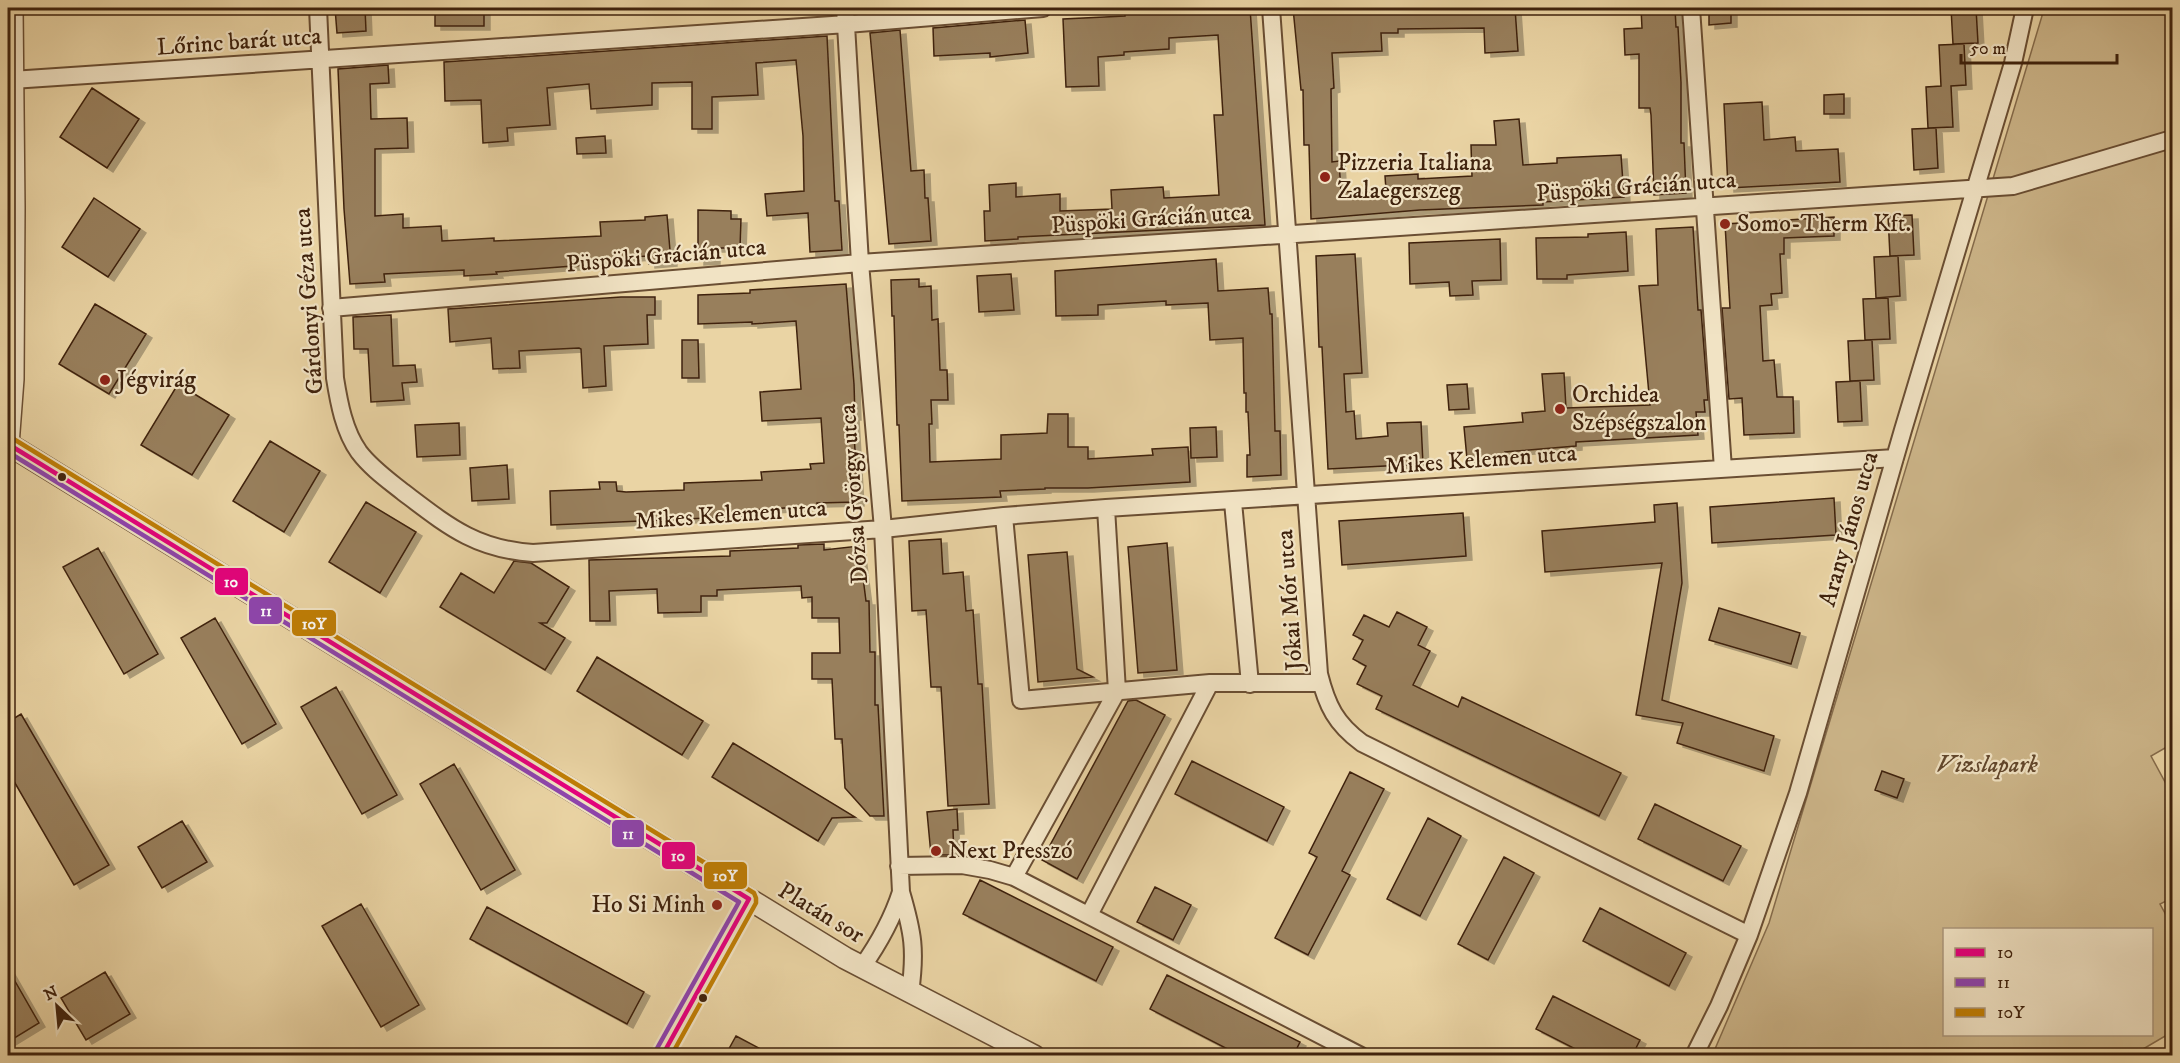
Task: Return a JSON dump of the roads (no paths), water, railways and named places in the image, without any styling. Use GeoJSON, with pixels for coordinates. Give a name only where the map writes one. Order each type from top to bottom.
{"type":"FeatureCollection","features":[{"type":"Feature","properties":{"kind":"street"},"geometry":{"type":"LineString","coordinates":[[8,444],[13,368],[15,208],[12,8]]}},
{"type":"Feature","properties":{"kind":"street","name":"Gárdonyi Géza utca"},"geometry":{"type":"LineString","coordinates":[[318,8],[334,378],[339,405],[347,429],[359,452],[378,472],[456,531],[483,544],[509,552],[533,553]]}},
{"type":"Feature","properties":{"kind":"street","name":"Lőrinc barát utca"},"geometry":{"type":"LineString","coordinates":[[12,80],[320,61],[846,16],[1043,8]]}},
{"type":"Feature","properties":{"kind":"street","name":"Jókai Mór utca"},"geometry":{"type":"LineString","coordinates":[[1271,8],[1321,682],[1327,701],[1344,729],[1362,743],[1749,935]]}},
{"type":"Feature","properties":{"kind":"street"},"geometry":{"type":"LineString","coordinates":[[1691,8],[1723,469]]}},
{"type":"Feature","properties":{"kind":"street","name":"Arany János utca"},"geometry":{"type":"LineString","coordinates":[[1694,1056],[1719,1006],[1749,935],[1798,793],[1974,188],[2013,63],[2025,8]]}},
{"type":"Feature","properties":{"kind":"street","name":"Dózsa György utca"},"geometry":{"type":"LineString","coordinates":[[846,16],[860,263],[883,529],[901,892],[880,941],[862,967]]}},
{"type":"Feature","properties":{"kind":"street","name":"Püspöki Grácián utca"},"geometry":{"type":"LineString","coordinates":[[331,308],[860,263],[2013,186],[2172,139]]}},
{"type":"Feature","properties":{"kind":"street","name":"Platán sor"},"geometry":{"type":"LineString","coordinates":[[8,444],[862,967],[1034,1056]]}},
{"type":"Feature","properties":{"kind":"street","name":"Mikes Kelemen utca"},"geometry":{"type":"LineString","coordinates":[[533,553],[883,529],[1106,508],[1233,502],[1895,458]]}},
{"type":"Feature","properties":{"kind":"street"},"geometry":{"type":"LineString","coordinates":[[1233,502],[1250,684]]}},
{"type":"Feature","properties":{"kind":"street"},"geometry":{"type":"LineString","coordinates":[[1014,877],[1117,691],[1106,508]]}},
{"type":"Feature","properties":{"kind":"street"},"geometry":{"type":"LineString","coordinates":[[1004,516],[1021,700],[1210,683],[1321,682]]}},
{"type":"Feature","properties":{"kind":"street"},"geometry":{"type":"LineString","coordinates":[[1089,915],[1210,683]]}},
{"type":"Feature","properties":{"kind":"street"},"geometry":{"type":"LineString","coordinates":[[899,866],[962,865],[1014,877],[1361,1056]]}},
{"type":"Feature","properties":{"kind":"street"},"geometry":{"type":"LineString","coordinates":[[901,892],[912,929],[914,962],[910,993]]}},
{"type":"Feature","properties":{"kind":"street"},"geometry":{"type":"LineString","coordinates":[[662,1056],[749,899]]}},
{"type":"Feature","properties":{"kind":"place","name":"Pizzeria Italiana Zalaegerszeg"},"geometry":{"type":"Point","coordinates":[1325,177]}},
{"type":"Feature","properties":{"kind":"place","name":"Somo-Therm Kft."},"geometry":{"type":"Point","coordinates":[1725,224]}},
{"type":"Feature","properties":{"kind":"place","name":"Jégvirág"},"geometry":{"type":"Point","coordinates":[105,380]}},
{"type":"Feature","properties":{"kind":"place","name":"Orchidea Szépségszalon"},"geometry":{"type":"Point","coordinates":[1560,409]}},
{"type":"Feature","properties":{"kind":"place","name":"Next Presszó"},"geometry":{"type":"Point","coordinates":[936,851]}},
{"type":"Feature","properties":{"kind":"place","name":"Ho Si Minh"},"geometry":{"type":"Point","coordinates":[717,905]}},
{"type":"Feature","properties":{"kind":"park label","name":"Vizslapark"},"geometry":{"type":"Point","coordinates":[1987,765]}}]}
